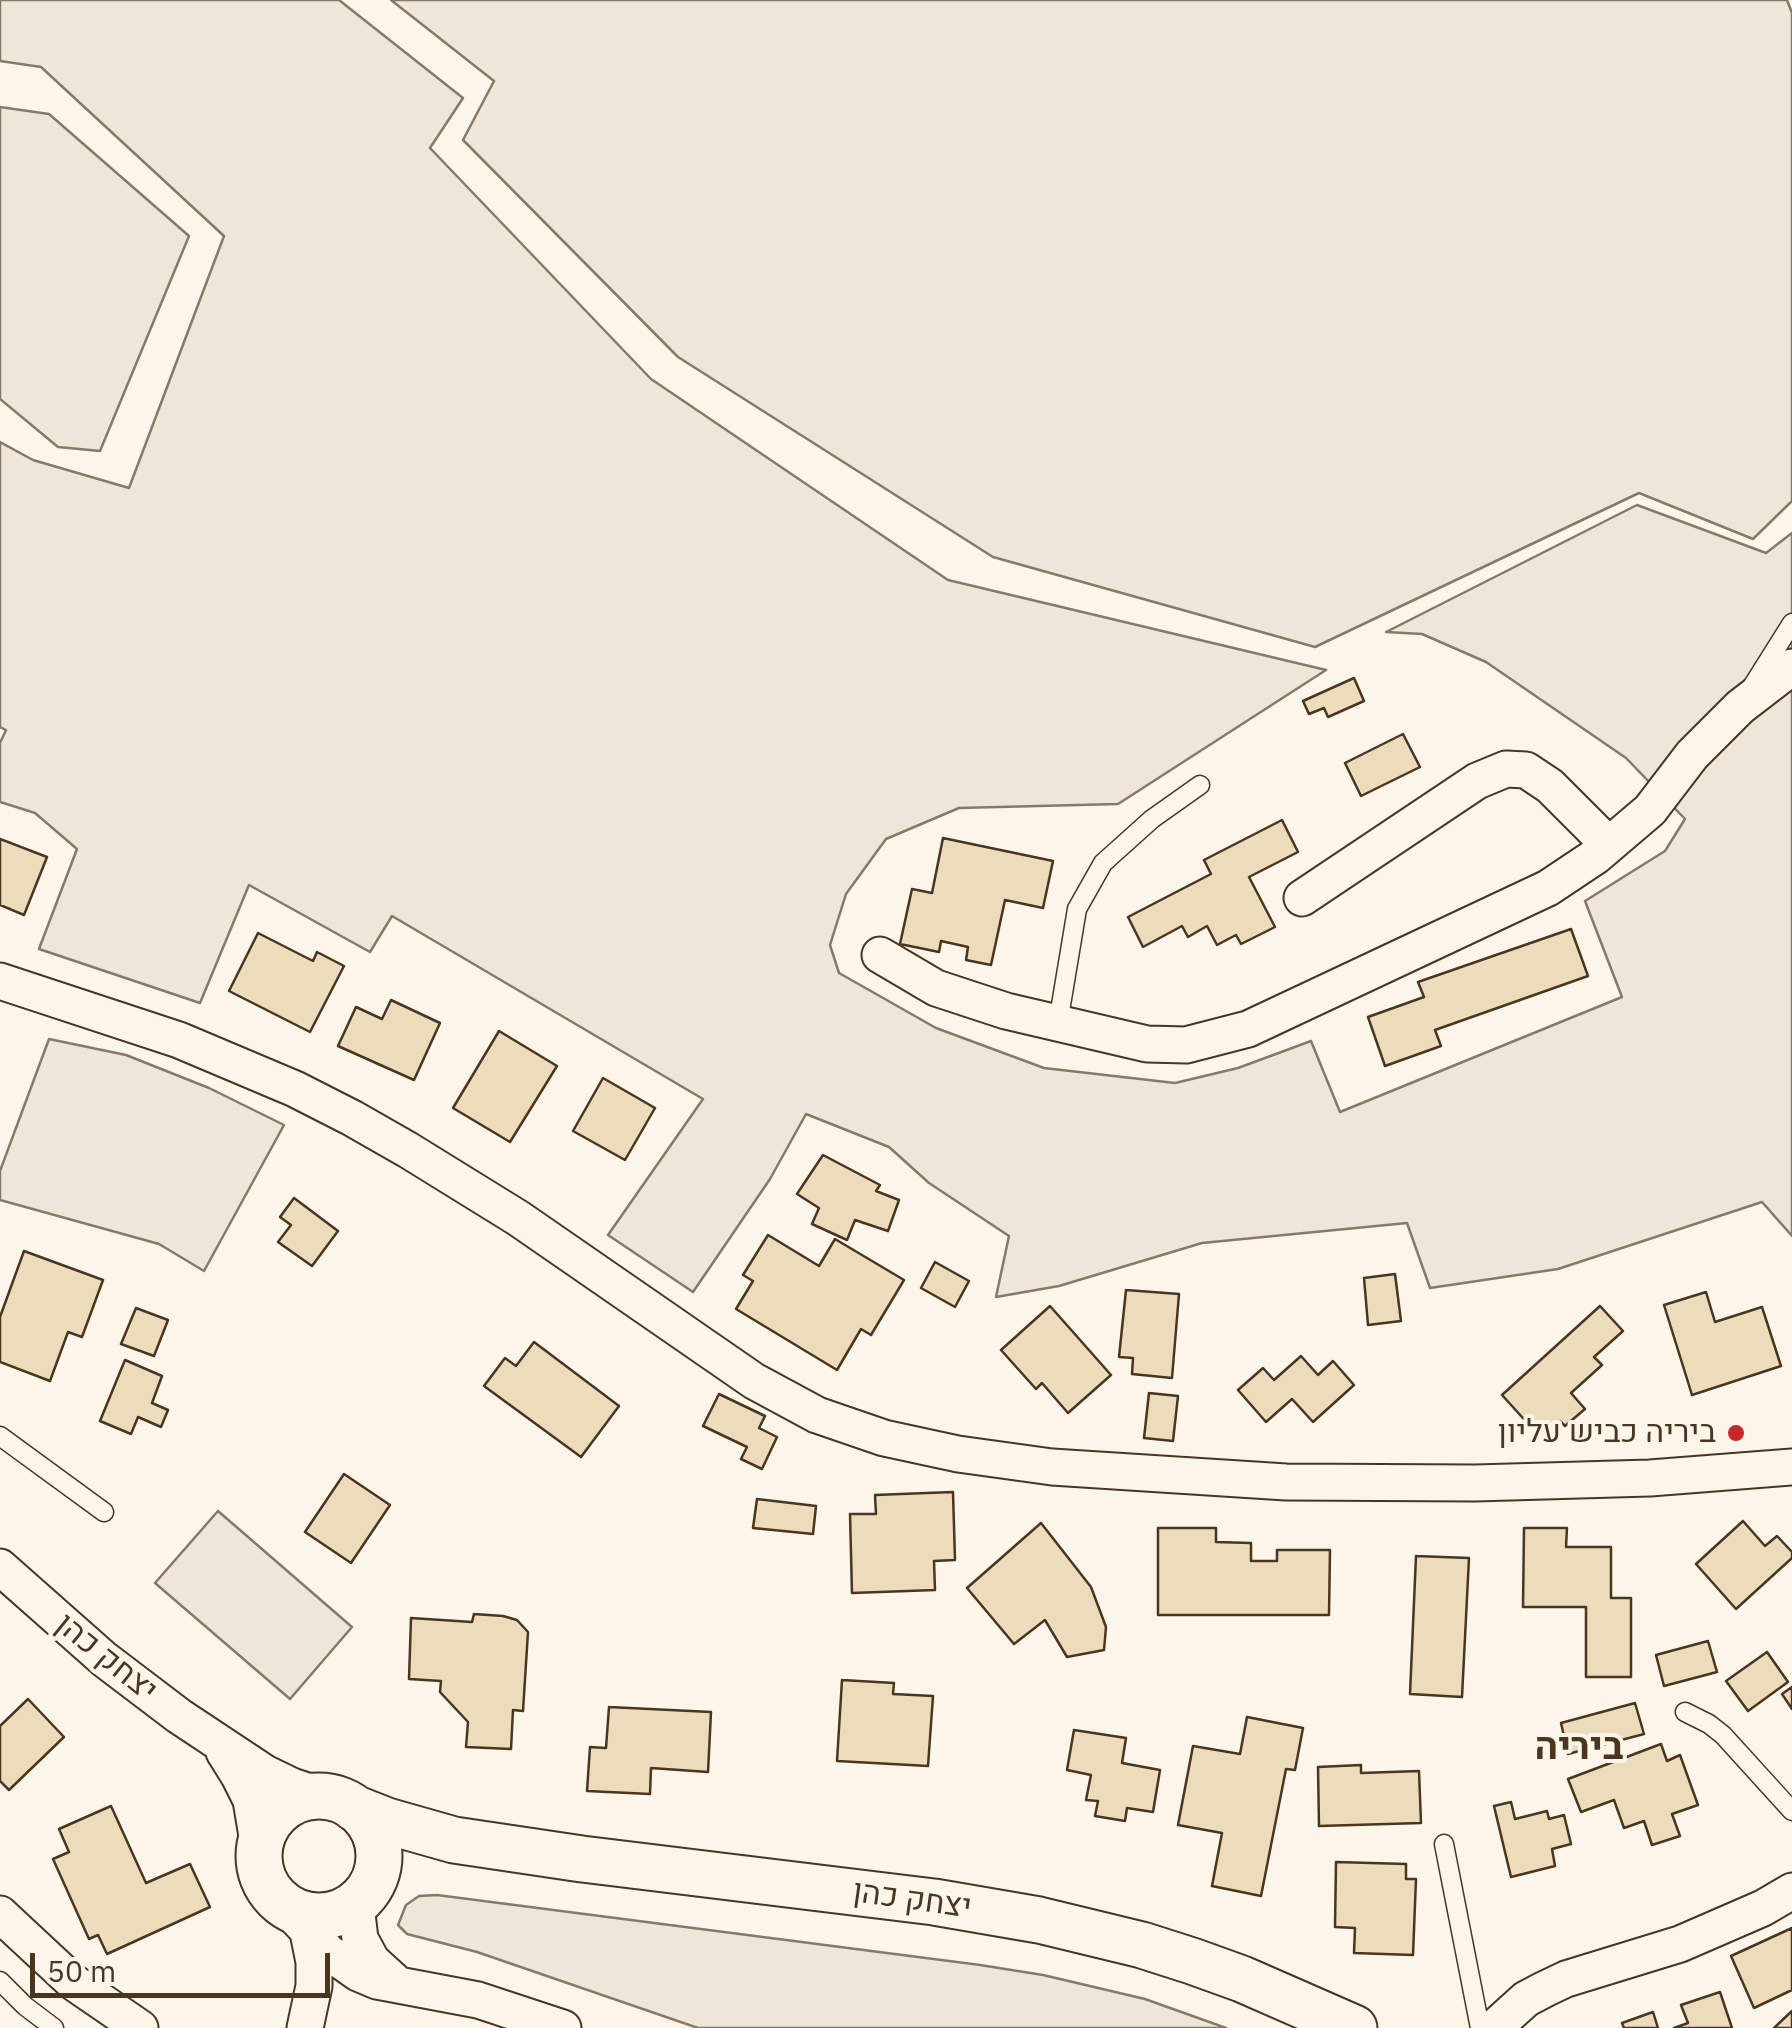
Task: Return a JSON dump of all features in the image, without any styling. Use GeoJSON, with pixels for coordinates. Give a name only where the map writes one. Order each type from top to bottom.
{"type":"FeatureCollection","features":[{"type":"Feature","properties":{"kind":"street"},"geometry":{"type":"LineString","coordinates":[[880,955],[936,988],[1006,1011],[1147,1044],[1186,1045],[1248,1029],[1548,888],[1650,810],[1692,756],[1740,707],[1792,667]]}},
{"type":"Feature","properties":{"kind":"street"},"geometry":{"type":"LineString","coordinates":[[1302,898],[1477,781],[1506,770],[1526,770],[1550,786],[1609,845]]}},
{"type":"Feature","properties":{"kind":"street"},"geometry":{"type":"LineString","coordinates":[[0,981],[180,1040],[352,1118],[518,1218],[754,1381],[817,1415],[884,1438],[958,1454],[1052,1467],[1286,1482],[1493,1483],[1650,1478],[1792,1467]]}},
{"type":"Feature","properties":{"kind":"street","name":"יצחק כהן"},"geometry":{"type":"LineString","coordinates":[[0,1567],[104,1659],[218,1742],[278,1780],[387,1821],[454,1840],[934,1902],[1038,1920],[1192,1961],[1354,2028]]}},
{"type":"Feature","properties":{"kind":"street","name":"יצחק כהן"},"geometry":{"type":"LineString","coordinates":[[218,1742],[250,1800],[259,1848]]}},
{"type":"Feature","properties":{"kind":"street"},"geometry":{"type":"LineString","coordinates":[[381,1976],[365,1950],[357,1914],[378,1859],[375,1836],[370,1826],[338,1802],[299,1799],[279,1812],[264,1831],[259,1848],[262,1876],[266,1886],[295,1918],[342,1963],[381,1976],[478,2000],[563,2028]]}},
{"type":"Feature","properties":{"kind":"street","name":"יצחק כהן"},"geometry":{"type":"LineString","coordinates":[[370,1887],[390,1866],[409,1855],[454,1840]]}},
{"type":"Feature","properties":{"kind":"street"},"geometry":{"type":"LineString","coordinates":[[295,1918],[304,1914],[326,1916],[349,1908],[370,1887]]}},
{"type":"Feature","properties":{"kind":"street"},"geometry":{"type":"LineString","coordinates":[[1494,2028],[1544,1989],[1680,1944],[1792,1892]]}},
{"type":"Feature","properties":{"kind":"street"},"geometry":{"type":"LineString","coordinates":[[0,1914],[73,1982],[140,2028]]}},
{"type":"Feature","properties":{"kind":"street"},"geometry":{"type":"LineString","coordinates":[[295,1918],[314,1962],[308,2028]]}},
{"type":"Feature","properties":{"kind":"street"},"geometry":{"type":"LineString","coordinates":[[308,2028],[381,1976]]}},
{"type":"Feature","properties":{"kind":"lane"},"geometry":{"type":"LineString","coordinates":[[1740,707],[1792,623]]}},
{"type":"Feature","properties":{"kind":"lane"},"geometry":{"type":"LineString","coordinates":[[1058,1023],[1077,909],[1103,863],[1152,819],[1200,785]]}},
{"type":"Feature","properties":{"kind":"lane"},"geometry":{"type":"LineString","coordinates":[[0,1436],[104,1512]]}},
{"type":"Feature","properties":{"kind":"lane"},"geometry":{"type":"LineString","coordinates":[[1685,1712],[1723,1735],[1792,1811]]}},
{"type":"Feature","properties":{"kind":"lane"},"geometry":{"type":"LineString","coordinates":[[1444,1844],[1480,2028]]}},
{"type":"Feature","properties":{"kind":"lane"},"geometry":{"type":"LineString","coordinates":[[0,1980],[54,2028]]}},
{"type":"Feature","properties":{"kind":"shaded area"},"geometry":{"type":"Polygon","coordinates":[[[0,0],[339,0],[463,98],[430,148],[651,379],[948,580],[1326,670],[1118,804],[959,808],[886,839],[846,894],[830,945],[839,973],[936,1028],[1044,1068],[1175,1083],[1238,1068],[1311,1041],[1340,1112],[1622,997],[1585,901],[1665,851],[1685,819],[1626,758],[1486,662],[1422,634],[1386,632],[1637,505],[1766,553],[1792,533],[1792,1236],[1762,1202],[1558,1269],[1430,1288],[1407,1223],[1202,1243],[1059,1286],[996,1297],[1009,1236],[929,1183],[889,1147],[806,1114],[770,1179],[693,1292],[608,1235],[703,1099],[392,916],[370,952],[249,885],[200,1003],[39,949],[77,849],[35,813],[0,802],[0,743],[6,730],[0,727],[0,442],[33,460],[129,488],[224,236],[41,67],[0,61],[0,0]]]}},
{"type":"Feature","properties":{"kind":"shaded area"},"geometry":{"type":"Polygon","coordinates":[[[391,0],[1787,0],[1792,13],[1792,501],[1753,539],[1639,493],[1315,647],[993,557],[678,357],[463,140],[494,81],[391,0]]]}},
{"type":"Feature","properties":{"kind":"shaded area"},"geometry":{"type":"Polygon","coordinates":[[[0,107],[49,114],[189,236],[100,451],[58,447],[0,399],[0,107]]]}},
{"type":"Feature","properties":{"kind":"shaded area"},"geometry":{"type":"Polygon","coordinates":[[[49,1039],[126,1055],[209,1088],[284,1125],[204,1271],[159,1244],[0,1200],[0,1171],[49,1039]]]}},
{"type":"Feature","properties":{"kind":"shaded area"},"geometry":{"type":"Polygon","coordinates":[[[218,1511],[352,1627],[290,1699],[155,1583],[218,1511]]]}},
{"type":"Feature","properties":{"kind":"shaded area"},"geometry":{"type":"Polygon","coordinates":[[[437,1895],[1043,1975],[1145,1999],[1226,2028],[698,2028],[477,1952],[407,1934],[398,1925],[406,1905],[419,1896],[437,1895]]]}},
{"type":"Feature","properties":{"kind":"building"},"geometry":{"type":"Polygon","coordinates":[[[1354,678],[1364,701],[1328,717],[1324,708],[1309,714],[1303,701],[1354,678]]]}},
{"type":"Feature","properties":{"kind":"building"},"geometry":{"type":"Polygon","coordinates":[[[1403,734],[1420,767],[1361,796],[1345,763],[1403,734]]]}},
{"type":"Feature","properties":{"kind":"building"},"geometry":{"type":"Polygon","coordinates":[[[1282,820],[1298,852],[1249,877],[1275,927],[1241,944],[1236,935],[1217,945],[1207,926],[1188,937],[1182,926],[1143,947],[1128,917],[1211,874],[1204,860],[1282,820]]]}},
{"type":"Feature","properties":{"kind":"building"},"geometry":{"type":"Polygon","coordinates":[[[943,838],[1053,861],[1043,908],[1005,900],[991,965],[966,960],[968,947],[941,941],[939,952],[900,944],[912,889],[932,893],[943,838]]]}},
{"type":"Feature","properties":{"kind":"building"},"geometry":{"type":"Polygon","coordinates":[[[0,839],[47,857],[24,915],[0,905],[0,839]]]}},
{"type":"Feature","properties":{"kind":"building"},"geometry":{"type":"Polygon","coordinates":[[[1571,929],[1588,976],[1435,1030],[1441,1046],[1385,1066],[1368,1017],[1424,997],[1418,982],[1571,929]]]}},
{"type":"Feature","properties":{"kind":"building"},"geometry":{"type":"Polygon","coordinates":[[[258,933],[313,961],[317,952],[344,966],[310,1032],[229,991],[258,933]]]}},
{"type":"Feature","properties":{"kind":"building"},"geometry":{"type":"Polygon","coordinates":[[[391,1000],[440,1023],[414,1080],[338,1046],[356,1007],[382,1019],[391,1000]]]}},
{"type":"Feature","properties":{"kind":"building"},"geometry":{"type":"Polygon","coordinates":[[[499,1031],[557,1066],[510,1142],[453,1108],[499,1031]]]}},
{"type":"Feature","properties":{"kind":"building"},"geometry":{"type":"Polygon","coordinates":[[[603,1078],[655,1108],[625,1160],[573,1131],[603,1078]]]}},
{"type":"Feature","properties":{"kind":"building"},"geometry":{"type":"Polygon","coordinates":[[[823,1155],[880,1185],[876,1191],[899,1200],[888,1231],[855,1220],[847,1240],[812,1224],[819,1208],[797,1194],[823,1155]]]}},
{"type":"Feature","properties":{"kind":"building"},"geometry":{"type":"Polygon","coordinates":[[[294,1198],[338,1231],[312,1266],[278,1242],[291,1225],[280,1217],[294,1198]]]}},
{"type":"Feature","properties":{"kind":"building"},"geometry":{"type":"Polygon","coordinates":[[[768,1235],[819,1266],[835,1239],[904,1280],[871,1335],[861,1329],[837,1370],[736,1309],[753,1281],[743,1275],[768,1235]]]}},
{"type":"Feature","properties":{"kind":"building"},"geometry":{"type":"Polygon","coordinates":[[[24,1251],[103,1280],[82,1337],[68,1332],[50,1381],[0,1362],[0,1317],[24,1251]]]}},
{"type":"Feature","properties":{"kind":"building"},"geometry":{"type":"Polygon","coordinates":[[[935,1262],[969,1281],[955,1307],[921,1288],[935,1262]]]}},
{"type":"Feature","properties":{"kind":"building"},"geometry":{"type":"Polygon","coordinates":[[[1395,1274],[1401,1321],[1368,1325],[1364,1278],[1395,1274]]]}},
{"type":"Feature","properties":{"kind":"building"},"geometry":{"type":"Polygon","coordinates":[[[1126,1290],[1179,1294],[1172,1378],[1132,1374],[1133,1358],[1119,1357],[1126,1290]]]}},
{"type":"Feature","properties":{"kind":"building"},"geometry":{"type":"Polygon","coordinates":[[[1706,1292],[1715,1322],[1762,1307],[1781,1366],[1692,1395],[1664,1305],[1706,1292]]]}},
{"type":"Feature","properties":{"kind":"building"},"geometry":{"type":"Polygon","coordinates":[[[1050,1306],[1111,1375],[1068,1413],[1042,1383],[1036,1389],[1001,1350],[1050,1306]]]}},
{"type":"Feature","properties":{"kind":"building"},"geometry":{"type":"Polygon","coordinates":[[[1600,1306],[1623,1331],[1594,1357],[1602,1365],[1571,1393],[1585,1409],[1565,1426],[1560,1421],[1541,1438],[1502,1395],[1600,1306]]]}},
{"type":"Feature","properties":{"kind":"building"},"geometry":{"type":"Polygon","coordinates":[[[136,1308],[168,1320],[154,1356],[121,1344],[136,1308]]]}},
{"type":"Feature","properties":{"kind":"building"},"geometry":{"type":"Polygon","coordinates":[[[534,1342],[619,1406],[581,1457],[484,1386],[505,1358],[516,1366],[534,1342]]]}},
{"type":"Feature","properties":{"kind":"building"},"geometry":{"type":"Polygon","coordinates":[[[1301,1356],[1318,1375],[1333,1361],[1354,1385],[1313,1422],[1292,1399],[1266,1422],[1238,1390],[1263,1368],[1274,1380],[1301,1356]]]}},
{"type":"Feature","properties":{"kind":"building"},"geometry":{"type":"Polygon","coordinates":[[[125,1360],[162,1376],[152,1403],[168,1410],[161,1427],[138,1417],[131,1434],[100,1421],[125,1360]]]}},
{"type":"Feature","properties":{"kind":"building"},"geometry":{"type":"Polygon","coordinates":[[[1149,1393],[1178,1396],[1173,1441],[1144,1438],[1149,1393]]]}},
{"type":"Feature","properties":{"kind":"building"},"geometry":{"type":"Polygon","coordinates":[[[719,1394],[765,1416],[759,1428],[777,1437],[762,1469],[741,1459],[747,1447],[703,1426],[719,1394]]]}},
{"type":"Feature","properties":{"kind":"building"},"geometry":{"type":"Polygon","coordinates":[[[344,1474],[390,1505],[351,1563],[305,1532],[344,1474]]]}},
{"type":"Feature","properties":{"kind":"building"},"geometry":{"type":"Polygon","coordinates":[[[953,1492],[955,1560],[934,1561],[935,1590],[852,1593],[850,1514],[876,1514],[875,1495],[953,1492]]]}},
{"type":"Feature","properties":{"kind":"building"},"geometry":{"type":"Polygon","coordinates":[[[757,1499],[816,1506],[813,1534],[753,1528],[757,1499]]]}},
{"type":"Feature","properties":{"kind":"building"},"geometry":{"type":"Polygon","coordinates":[[[1743,1521],[1765,1546],[1777,1536],[1792,1552],[1792,1558],[1736,1609],[1696,1564],[1743,1521]]]}},
{"type":"Feature","properties":{"kind":"building"},"geometry":{"type":"Polygon","coordinates":[[[1041,1523],[1091,1587],[1106,1627],[1104,1650],[1067,1657],[1045,1620],[1014,1644],[967,1588],[1041,1523]]]}},
{"type":"Feature","properties":{"kind":"building"},"geometry":{"type":"Polygon","coordinates":[[[1158,1528],[1216,1528],[1216,1542],[1251,1543],[1251,1561],[1277,1561],[1277,1550],[1330,1550],[1329,1615],[1158,1615],[1158,1528]]]}},
{"type":"Feature","properties":{"kind":"building"},"geometry":{"type":"Polygon","coordinates":[[[1524,1528],[1567,1528],[1566,1547],[1611,1547],[1611,1598],[1631,1598],[1631,1677],[1586,1677],[1586,1607],[1523,1607],[1524,1528]]]}},
{"type":"Feature","properties":{"kind":"building"},"geometry":{"type":"Polygon","coordinates":[[[1416,1556],[1469,1558],[1462,1697],[1410,1694],[1416,1556]]]}},
{"type":"Feature","properties":{"kind":"building"},"geometry":{"type":"Polygon","coordinates":[[[474,1614],[517,1620],[528,1632],[523,1711],[513,1710],[511,1749],[466,1747],[468,1722],[440,1692],[441,1681],[409,1679],[411,1618],[472,1622],[474,1614]]]}},
{"type":"Feature","properties":{"kind":"building"},"geometry":{"type":"Polygon","coordinates":[[[1708,1641],[1717,1672],[1664,1686],[1656,1655],[1708,1641]]]}},
{"type":"Feature","properties":{"kind":"building"},"geometry":{"type":"Polygon","coordinates":[[[1767,1652],[1788,1682],[1748,1711],[1726,1681],[1767,1652]]]}},
{"type":"Feature","properties":{"kind":"building"},"geometry":{"type":"Polygon","coordinates":[[[842,1680],[894,1683],[893,1694],[933,1696],[928,1766],[837,1761],[842,1680]]]}},
{"type":"Feature","properties":{"kind":"building"},"geometry":{"type":"Polygon","coordinates":[[[1792,1687],[1792,1709],[1782,1694],[1792,1687]]]}},
{"type":"Feature","properties":{"kind":"building"},"geometry":{"type":"Polygon","coordinates":[[[28,1699],[64,1737],[9,1790],[0,1781],[0,1726],[28,1699]]]}},
{"type":"Feature","properties":{"kind":"building"},"geometry":{"type":"Polygon","coordinates":[[[1635,1703],[1644,1734],[1568,1754],[1561,1723],[1635,1703]]]}},
{"type":"Feature","properties":{"kind":"building"},"geometry":{"type":"Polygon","coordinates":[[[609,1707],[711,1712],[708,1772],[651,1768],[650,1794],[587,1791],[590,1747],[606,1748],[609,1707]]]}},
{"type":"Feature","properties":{"kind":"building"},"geometry":{"type":"Polygon","coordinates":[[[1247,1717],[1303,1728],[1295,1770],[1286,1769],[1261,1896],[1212,1886],[1222,1833],[1178,1825],[1193,1746],[1240,1754],[1247,1717]]]}},
{"type":"Feature","properties":{"kind":"building"},"geometry":{"type":"Polygon","coordinates":[[[1074,1730],[1126,1738],[1122,1763],[1160,1770],[1153,1812],[1127,1808],[1125,1821],[1095,1816],[1098,1801],[1086,1800],[1091,1775],[1067,1770],[1074,1730]]]}},
{"type":"Feature","properties":{"kind":"building"},"geometry":{"type":"Polygon","coordinates":[[[1661,1744],[1667,1761],[1680,1755],[1698,1805],[1672,1814],[1680,1836],[1652,1845],[1644,1821],[1624,1828],[1614,1800],[1581,1812],[1568,1779],[1661,1744]]]}},
{"type":"Feature","properties":{"kind":"building"},"geometry":{"type":"Polygon","coordinates":[[[1361,1765],[1361,1773],[1419,1771],[1421,1823],[1319,1826],[1318,1767],[1361,1765]]]}},
{"type":"Feature","properties":{"kind":"building"},"geometry":{"type":"Polygon","coordinates":[[[1511,1802],[1515,1819],[1547,1811],[1549,1819],[1564,1815],[1571,1844],[1552,1849],[1555,1866],[1511,1877],[1494,1806],[1511,1802]]]}},
{"type":"Feature","properties":{"kind":"building"},"geometry":{"type":"Polygon","coordinates":[[[111,1806],[146,1883],[190,1864],[210,1907],[107,1954],[98,1935],[89,1939],[53,1859],[69,1852],[59,1829],[111,1806]]]}},
{"type":"Feature","properties":{"kind":"building"},"geometry":{"type":"Polygon","coordinates":[[[1336,1862],[1406,1864],[1406,1879],[1416,1879],[1413,1955],[1354,1953],[1355,1928],[1335,1927],[1336,1862]]]}},
{"type":"Feature","properties":{"kind":"building"},"geometry":{"type":"Polygon","coordinates":[[[1792,1928],[1792,1990],[1754,2008],[1731,1956],[1792,1928]]]}},
{"type":"Feature","properties":{"kind":"building"},"geometry":{"type":"Polygon","coordinates":[[[1720,1992],[1732,2028],[1674,2028],[1688,2023],[1681,2005],[1720,1992]]]}},
{"type":"Feature","properties":{"kind":"building"},"geometry":{"type":"Polygon","coordinates":[[[1792,2011],[1792,2028],[1774,2028],[1792,2011]]]}},
{"type":"Feature","properties":{"kind":"building"},"geometry":{"type":"Polygon","coordinates":[[[1653,2012],[1658,2028],[1624,2028],[1622,2023],[1653,2012]]]}},
{"type":"Feature","properties":{"kind":"place","name":"ביריה כביש עליון"},"geometry":{"type":"Point","coordinates":[1736,1433]}},
{"type":"Feature","properties":{"kind":"district","name":"ביריה"},"geometry":{"type":"Point","coordinates":[1579,1748]}}]}
